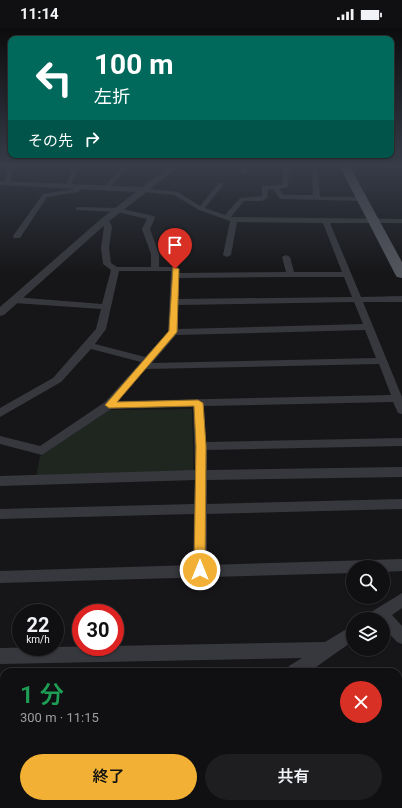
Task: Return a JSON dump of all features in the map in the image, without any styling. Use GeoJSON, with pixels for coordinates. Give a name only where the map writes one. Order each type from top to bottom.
{"type":"FeatureCollection","features":[{"type":"Feature","properties":{"kind":"main road"},"geometry":{"type":"LineString","coordinates":[[363,201],[374,222],[399,260],[402,274]]}},
{"type":"Feature","properties":{"kind":"street"},"geometry":{"type":"LineString","coordinates":[[17,236],[41,201]]}},
{"type":"Feature","properties":{"kind":"street"},"geometry":{"type":"LineString","coordinates":[[1,310],[128,201]]}},
{"type":"Feature","properties":{"kind":"street"},"geometry":{"type":"LineString","coordinates":[[187,201],[201,209],[230,219],[402,222]]}},
{"type":"Feature","properties":{"kind":"street"},"geometry":{"type":"LineString","coordinates":[[201,209],[207,201]]}},
{"type":"Feature","properties":{"kind":"street"},"geometry":{"type":"LineString","coordinates":[[227,255],[230,219],[241,201]]}},
{"type":"Feature","properties":{"kind":"street"},"geometry":{"type":"LineString","coordinates":[[78,209],[117,210],[151,218],[146,228],[155,254],[155,269]]}},
{"type":"Feature","properties":{"kind":"street"},"geometry":{"type":"LineString","coordinates":[[0,440],[42,451],[109,405],[173,332],[176,276],[175,269],[115,269],[107,264],[105,248],[108,227],[105,220]]}},
{"type":"Feature","properties":{"kind":"street"},"geometry":{"type":"LineString","coordinates":[[326,221],[402,410]]}},
{"type":"Feature","properties":{"kind":"street"},"geometry":{"type":"LineString","coordinates":[[286,257],[291,274]]}},
{"type":"Feature","properties":{"kind":"street"},"geometry":{"type":"LineString","coordinates":[[0,413],[57,380],[89,345],[101,329],[115,269]]}},
{"type":"Feature","properties":{"kind":"street"},"geometry":{"type":"LineString","coordinates":[[176,276],[347,274]]}},
{"type":"Feature","properties":{"kind":"street"},"geometry":{"type":"LineString","coordinates":[[175,302],[402,299]]}},
{"type":"Feature","properties":{"kind":"street"},"geometry":{"type":"LineString","coordinates":[[14,300],[106,307]]}},
{"type":"Feature","properties":{"kind":"street"},"geometry":{"type":"LineString","coordinates":[[173,332],[369,327]]}},
{"type":"Feature","properties":{"kind":"street"},"geometry":{"type":"LineString","coordinates":[[89,345],[145,364],[382,361]]}},
{"type":"Feature","properties":{"kind":"street"},"geometry":{"type":"LineString","coordinates":[[109,405],[397,398]]}},
{"type":"Feature","properties":{"kind":"street"},"geometry":{"type":"LineString","coordinates":[[198,403],[201,446],[200,570]]}},
{"type":"Feature","properties":{"kind":"street"},"geometry":{"type":"LineString","coordinates":[[201,446],[402,442]]}},
{"type":"Feature","properties":{"kind":"street"},"geometry":{"type":"LineString","coordinates":[[0,481],[201,475],[402,472]]}},
{"type":"Feature","properties":{"kind":"street"},"geometry":{"type":"LineString","coordinates":[[0,514],[402,504]]}},
{"type":"Feature","properties":{"kind":"street"},"geometry":{"type":"LineString","coordinates":[[0,577],[402,565]]}},
{"type":"Feature","properties":{"kind":"street"},"geometry":{"type":"LineString","coordinates":[[383,612],[402,600]]}},
{"type":"Feature","properties":{"kind":"street"},"geometry":{"type":"LineString","coordinates":[[390,627],[402,637]]}},
{"type":"Feature","properties":{"kind":"street"},"geometry":{"type":"LineString","coordinates":[[301,668],[346,637]]}},
{"type":"Feature","properties":{"kind":"street"},"geometry":{"type":"LineString","coordinates":[[0,656],[327,650]]}},
{"type":"Feature","properties":{"kind":"shaded area"},"geometry":{"type":"Polygon","coordinates":[[[192,409],[194,480],[35,483],[40,456],[109,410],[192,409]]]}},
{"type":"Feature","properties":{"kind":"route"},"geometry":{"type":"LineString","coordinates":[[175,269],[176,276],[173,332],[109,405],[198,403],[201,446],[200,570]]}}]}
